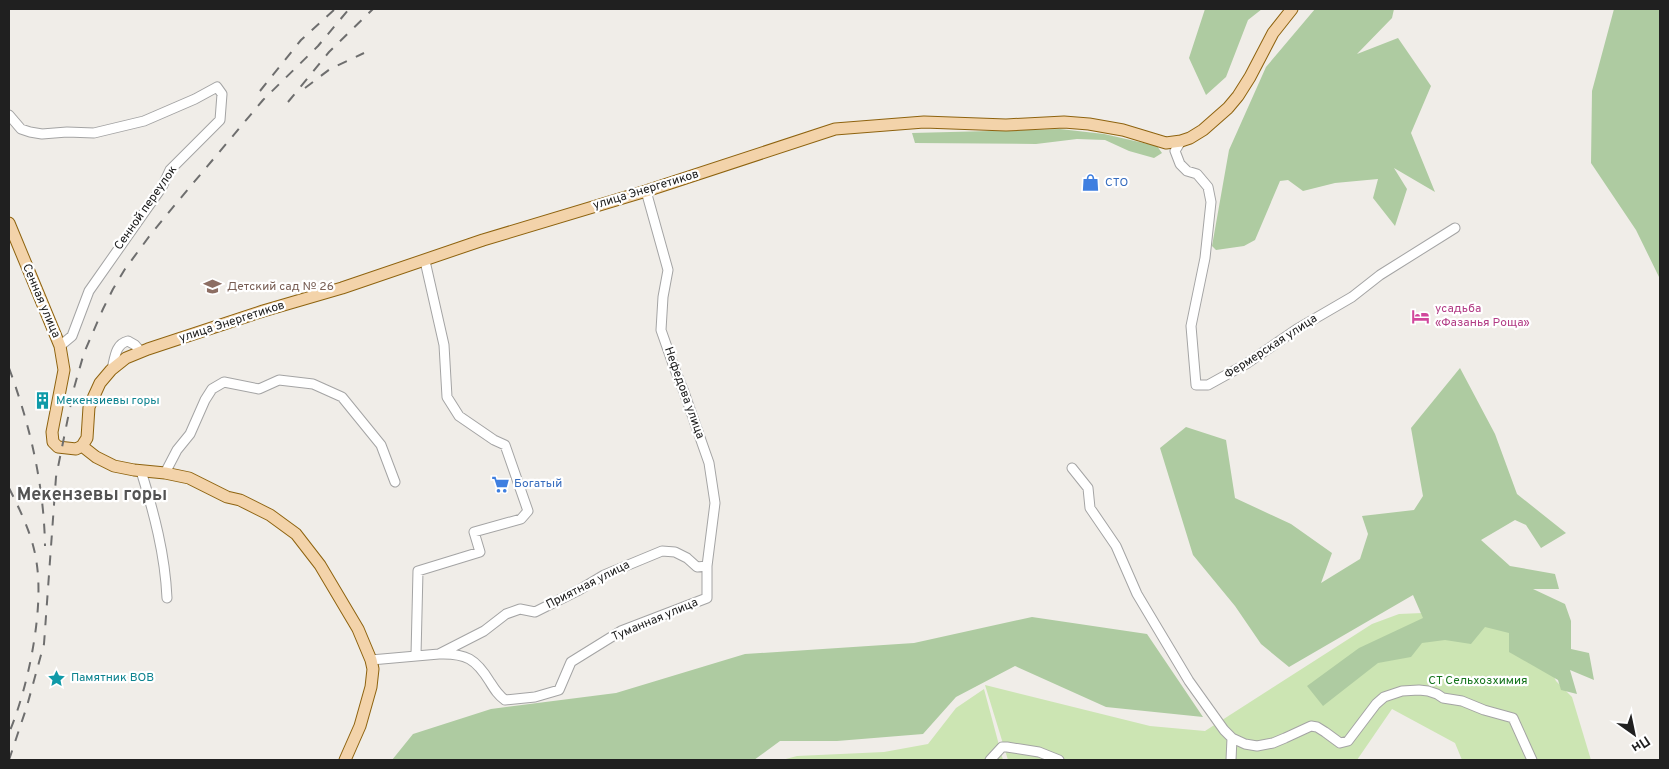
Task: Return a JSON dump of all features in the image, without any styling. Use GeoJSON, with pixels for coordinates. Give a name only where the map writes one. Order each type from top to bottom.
{"type":"FeatureCollection","features":[{"type":"Feature","properties":{"kind":"main road"},"geometry":{"type":"LineString","coordinates":[[1178,146],[1203,130],[1228,108],[1238,96],[1273,33],[1292,9]]}},
{"type":"Feature","properties":{"kind":"main road","name":"улица Энергетиков"},"geometry":{"type":"LineString","coordinates":[[82,446],[87,438],[89,407],[100,383],[112,369],[126,358],[263,311],[425,262],[483,240],[646,191],[835,129],[924,122],[1006,125],[1064,122],[1123,130],[1178,146]]}},
{"type":"Feature","properties":{"kind":"main road","name":"Сенная улица"},"geometry":{"type":"LineString","coordinates":[[9,223],[60,346],[64,370],[52,432],[54,442],[58,447],[71,449],[82,446]]}},
{"type":"Feature","properties":{"kind":"main road"},"geometry":{"type":"LineString","coordinates":[[82,446],[96,457],[114,466],[189,478],[226,497],[240,500],[270,515],[296,534],[320,565],[358,630],[373,669],[371,688],[360,726],[345,760]]}},
{"type":"Feature","properties":{"kind":"street","name":"Сенной переулок"},"geometry":{"type":"LineString","coordinates":[[9,115],[21,129],[30,132],[42,134],[94,132],[144,121],[195,99],[217,87],[222,94],[220,120],[170,170],[162,187],[89,291],[72,336],[60,346]]}},
{"type":"Feature","properties":{"kind":"street","name":"Фермерская улица"},"geometry":{"type":"LineString","coordinates":[[1178,146],[1180,164],[1187,171],[1197,174],[1208,187],[1212,202],[1205,258],[1191,326],[1196,385],[1208,385],[1246,364],[1296,329],[1352,297],[1380,275],[1455,228]]}},
{"type":"Feature","properties":{"kind":"street","name":"Нефедова улица"},"geometry":{"type":"LineString","coordinates":[[646,191],[668,270],[663,297],[661,330],[688,401],[708,463],[715,502],[706,566],[708,598]]}},
{"type":"Feature","properties":{"kind":"street"},"geometry":{"type":"LineString","coordinates":[[416,655],[418,571],[480,552],[474,532],[521,519],[528,511],[505,445],[494,440],[459,416],[447,397],[444,345],[425,262]]}},
{"type":"Feature","properties":{"kind":"street"},"geometry":{"type":"LineString","coordinates":[[112,369],[118,347],[123,342],[128,341],[142,352]]}},
{"type":"Feature","properties":{"kind":"street"},"geometry":{"type":"LineString","coordinates":[[165,473],[176,450],[190,434],[212,388],[224,382],[259,389],[279,380],[313,384],[342,397],[381,445],[395,482]]}},
{"type":"Feature","properties":{"kind":"street"},"geometry":{"type":"LineString","coordinates":[[1072,468],[1088,488],[1090,508],[1116,546],[1142,602],[1189,681],[1224,730],[1232,738],[1245,744],[1257,746],[1272,743],[1311,726],[1317,727],[1340,744],[1344,744],[1368,712],[1384,697],[1402,691],[1420,690],[1437,694],[1443,698],[1462,701],[1484,710],[1513,718],[1532,760]]}},
{"type":"Feature","properties":{"kind":"street"},"geometry":{"type":"LineString","coordinates":[[141,470],[161,543],[166,570],[167,598]]}},
{"type":"Feature","properties":{"kind":"street","name":"Приятная улица"},"geometry":{"type":"LineString","coordinates":[[371,660],[439,654],[484,631],[506,614],[520,609],[535,612],[604,575],[662,551],[674,552],[687,558],[697,566],[706,566]]}},
{"type":"Feature","properties":{"kind":"street","name":"Туманная улица"},"geometry":{"type":"LineString","coordinates":[[439,654],[462,655],[475,662],[482,669],[498,695],[505,700],[535,697],[559,690],[571,662],[621,631],[708,598]]}},
{"type":"Feature","properties":{"kind":"street"},"geometry":{"type":"LineString","coordinates":[[1230,760],[1232,738]]}},
{"type":"Feature","properties":{"kind":"street"},"geometry":{"type":"LineString","coordinates":[[990,760],[1002,748],[1007,746],[1039,752],[1059,760]]}},
{"type":"Feature","properties":{"kind":"green space"},"geometry":{"type":"Polygon","coordinates":[[[1205,9],[1262,9],[1248,20],[1226,77],[1206,95],[1189,58],[1205,9]]]}},
{"type":"Feature","properties":{"kind":"green space"},"geometry":{"type":"Polygon","coordinates":[[[1315,9],[1394,9],[1392,18],[1357,54],[1398,38],[1431,86],[1411,133],[1435,192],[1394,168],[1407,189],[1395,226],[1373,198],[1378,179],[1335,183],[1303,191],[1288,180],[1280,181],[1255,240],[1244,246],[1216,250],[1212,246],[1229,150],[1266,67],[1315,9]]]}},
{"type":"Feature","properties":{"kind":"green space"},"geometry":{"type":"Polygon","coordinates":[[[1614,9],[1660,9],[1660,279],[1636,230],[1591,163],[1592,91],[1614,9]]]}},
{"type":"Feature","properties":{"kind":"green space"},"geometry":{"type":"Polygon","coordinates":[[[1060,129],[1104,134],[1157,146],[1162,153],[1154,158],[1129,151],[1105,140],[1077,139],[1036,144],[915,143],[912,133],[1060,129]]]}},
{"type":"Feature","properties":{"kind":"green space"},"geometry":{"type":"Polygon","coordinates":[[[1460,368],[1495,434],[1517,494],[1566,533],[1541,548],[1526,525],[1515,520],[1481,540],[1510,566],[1555,574],[1559,589],[1533,589],[1565,604],[1571,621],[1571,649],[1589,653],[1594,680],[1570,670],[1577,694],[1561,690],[1558,680],[1509,652],[1509,633],[1485,627],[1471,644],[1445,640],[1422,643],[1411,657],[1378,663],[1323,706],[1307,686],[1359,648],[1423,618],[1413,595],[1289,667],[1261,644],[1235,606],[1193,555],[1160,448],[1186,427],[1226,440],[1235,498],[1291,524],[1332,553],[1321,583],[1360,559],[1368,534],[1362,516],[1414,510],[1423,496],[1411,428],[1460,368]]]}},
{"type":"Feature","properties":{"kind":"green space","name":"СТ Сельхозхимия"},"geometry":{"type":"Polygon","coordinates":[[[1446,612],[1501,614],[1550,668],[1556,681],[1572,697],[1591,760],[1462,760],[1455,743],[1392,709],[1357,760],[1008,760],[985,685],[1150,726],[1205,731],[1372,624],[1399,614],[1446,612]]]}},
{"type":"Feature","properties":{"kind":"green space"},"geometry":{"type":"Polygon","coordinates":[[[1032,617],[1147,634],[1203,717],[1106,707],[1015,666],[956,697],[923,734],[837,741],[780,741],[754,760],[392,760],[413,734],[491,709],[616,693],[745,654],[914,643],[1032,617]]]}},
{"type":"Feature","properties":{"kind":"green space"},"geometry":{"type":"Polygon","coordinates":[[[984,689],[1003,760],[782,760],[797,756],[884,752],[928,744],[956,708],[984,689]]]}},
{"type":"Feature","properties":{"kind":"railway"},"geometry":{"type":"LineString","coordinates":[[260,91],[301,40],[335,9]]}},
{"type":"Feature","properties":{"kind":"railway"},"geometry":{"type":"LineString","coordinates":[[9,760],[27,706],[44,644],[56,477],[74,388],[84,353],[103,309],[125,269],[151,234],[263,100],[318,46],[349,9]]}},
{"type":"Feature","properties":{"kind":"railway"},"geometry":{"type":"LineString","coordinates":[[288,102],[329,52],[373,9]]}},
{"type":"Feature","properties":{"kind":"railway"},"geometry":{"type":"LineString","coordinates":[[305,88],[330,69],[364,53]]}},
{"type":"Feature","properties":{"kind":"railway"},"geometry":{"type":"LineString","coordinates":[[9,368],[23,411],[39,478],[45,546]]}},
{"type":"Feature","properties":{"kind":"railway"},"geometry":{"type":"LineString","coordinates":[[9,488],[32,540],[38,579],[38,601],[33,647],[22,694],[9,733]]}},
{"type":"Feature","properties":{"kind":"place","name":"СТО"},"geometry":{"type":"Point","coordinates":[1091,183]}},
{"type":"Feature","properties":{"kind":"place","name":"Детский сад № 26"},"geometry":{"type":"Point","coordinates":[213,287]}},
{"type":"Feature","properties":{"kind":"place","name":"усадьба «Фазанья Роща»"},"geometry":{"type":"Point","coordinates":[1421,316]}},
{"type":"Feature","properties":{"kind":"place","name":"Мекензиевы горы"},"geometry":{"type":"Point","coordinates":[42,401]}},
{"type":"Feature","properties":{"kind":"place","name":"Богатый"},"geometry":{"type":"Point","coordinates":[500,484]}},
{"type":"Feature","properties":{"kind":"place","name":"Памятник ВОВ"},"geometry":{"type":"Point","coordinates":[57,678]}},
{"type":"Feature","properties":{"kind":"district","name":"Мекензевы горы"},"geometry":{"type":"Point","coordinates":[92,495]}}]}
